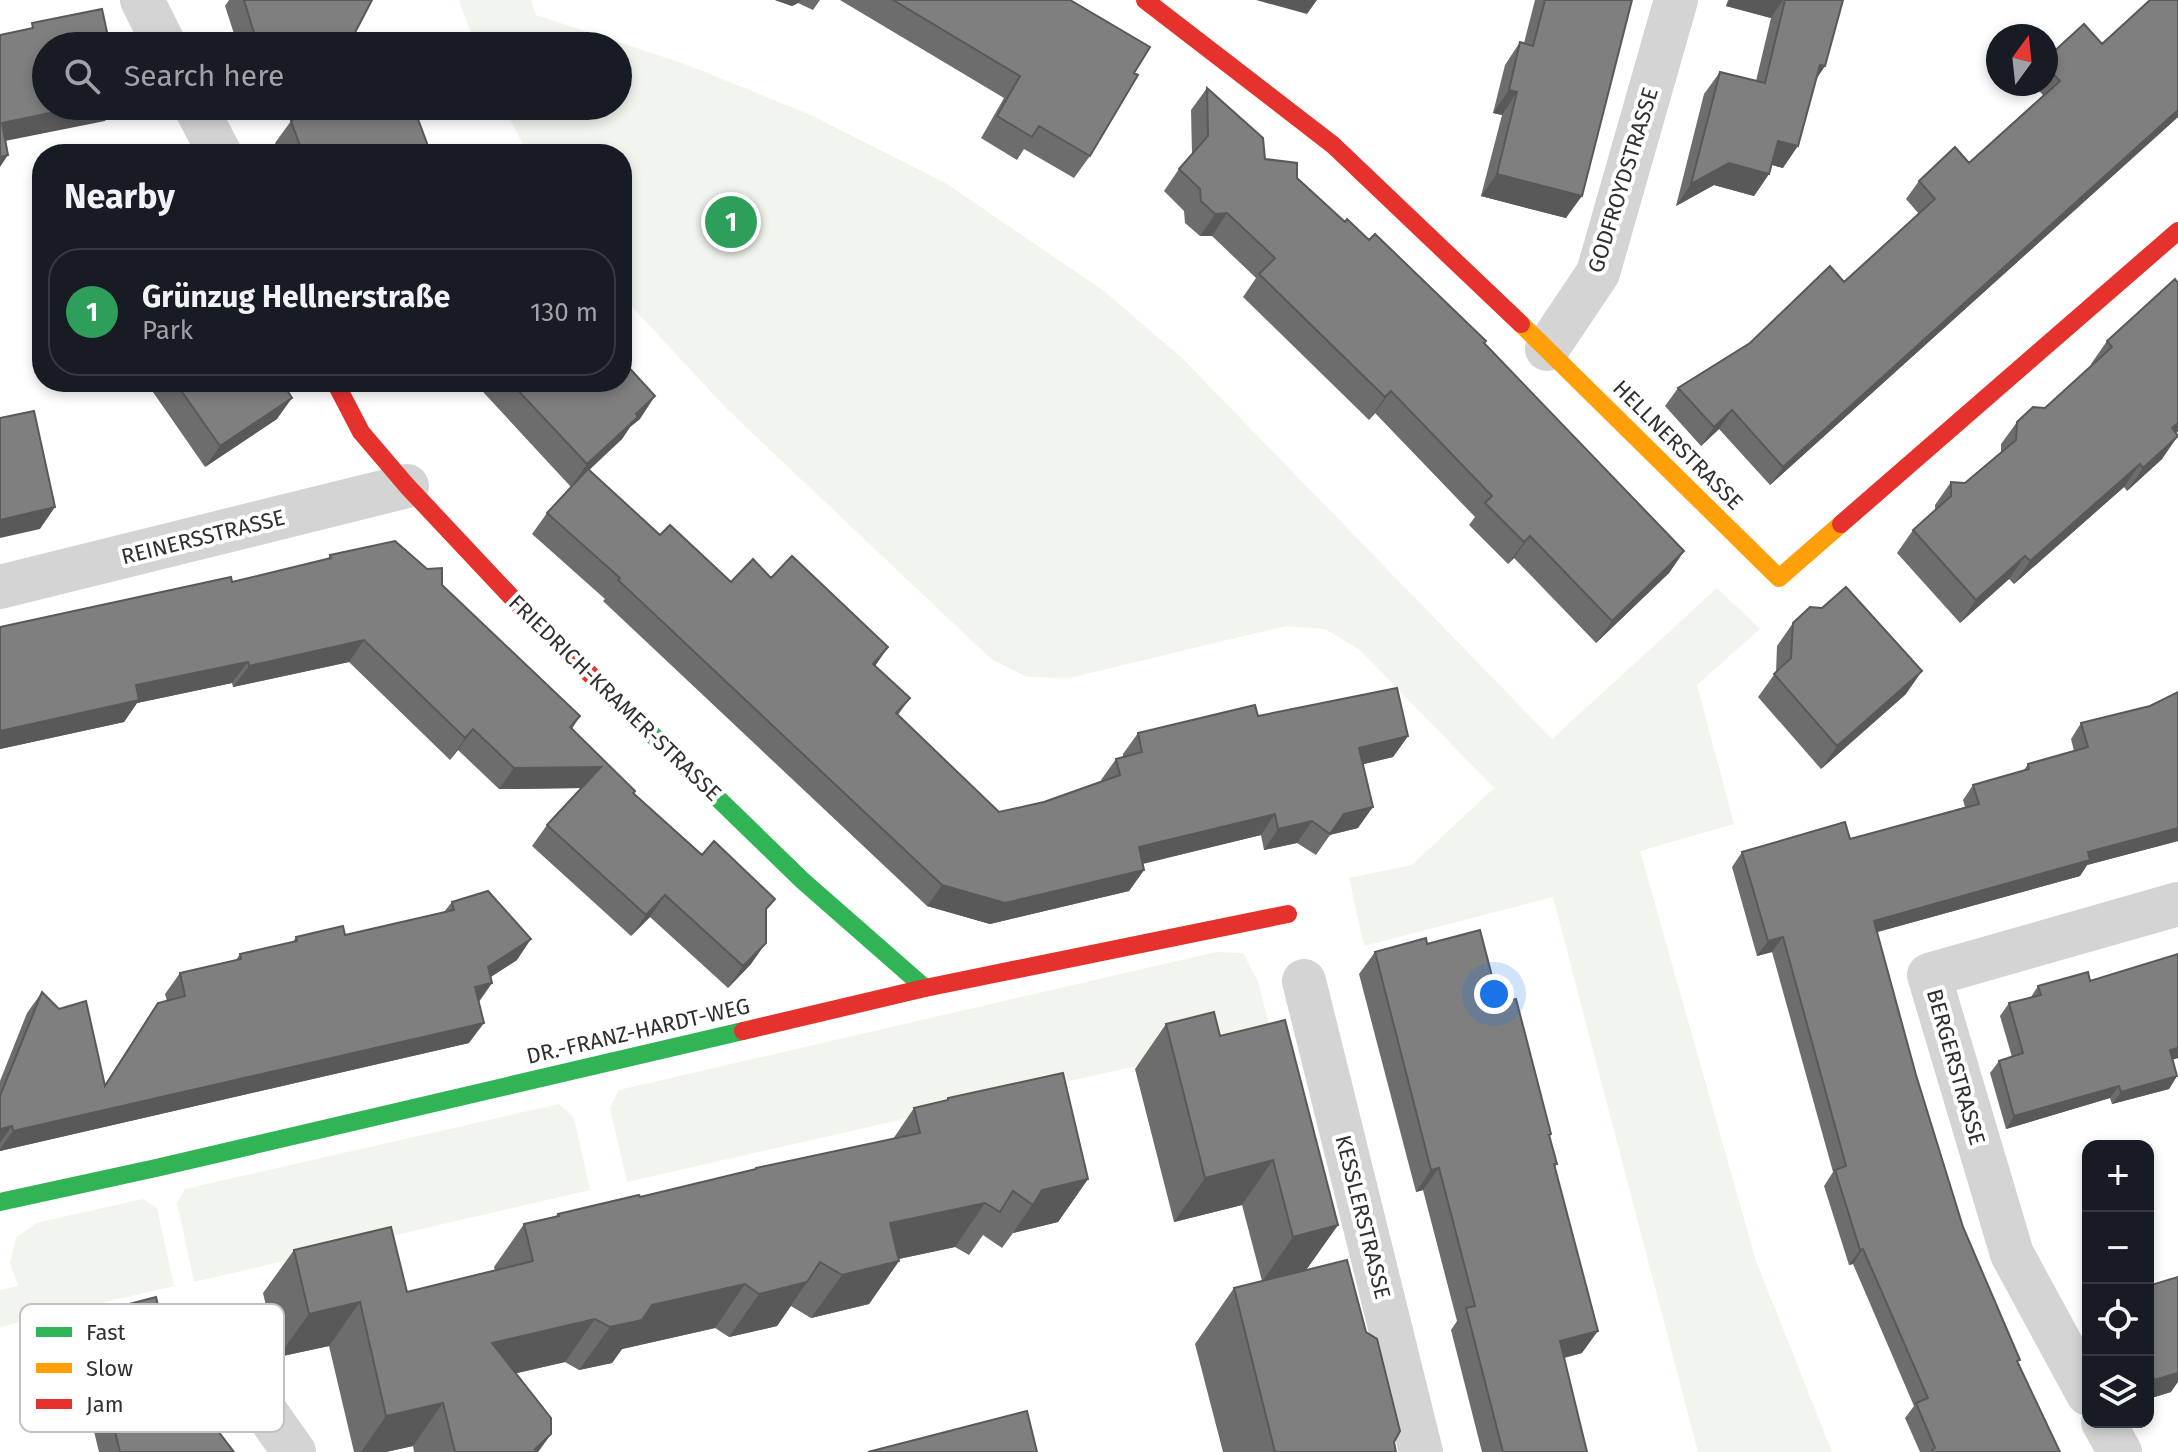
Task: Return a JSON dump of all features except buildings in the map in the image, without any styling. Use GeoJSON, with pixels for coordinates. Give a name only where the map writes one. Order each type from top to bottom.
{"type":"FeatureCollection","features":[{"type":"Feature","properties":{"kind":"street"},"geometry":{"type":"LineString","coordinates":[[142,0],[158,32]]}},
{"type":"Feature","properties":{"kind":"street","name":"HELLNERSTRASSE"},"geometry":{"type":"LineString","coordinates":[[1145,0],[1333,145],[1547,349],[1779,578],[2178,231]]}},
{"type":"Feature","properties":{"kind":"street","name":"GODFROYDSTRASSE"},"geometry":{"type":"LineString","coordinates":[[1547,349],[1598,273],[1676,0]]}},
{"type":"Feature","properties":{"kind":"street"},"geometry":{"type":"LineString","coordinates":[[202,120],[215,144]]}},
{"type":"Feature","properties":{"kind":"street","name":"FRIEDRICH-KRAMER-STRASSE"},"geometry":{"type":"LineString","coordinates":[[340,392],[361,432],[407,486],[517,603],[803,881],[925,988]]}},
{"type":"Feature","properties":{"kind":"street","name":"REINERSSTRASSE"},"geometry":{"type":"LineString","coordinates":[[0,587],[407,486]]}},
{"type":"Feature","properties":{"kind":"street","name":"BERGERSTRASSE"},"geometry":{"type":"LineString","coordinates":[[2082,1383],[2012,1254],[1929,975],[2178,904]]}},
{"type":"Feature","properties":{"kind":"street","name":"DR.-FRANZ-HARDT-WEG"},"geometry":{"type":"LineString","coordinates":[[0,1202],[925,988],[1288,914]]}},
{"type":"Feature","properties":{"kind":"street","name":"KESSLERSTRASSE"},"geometry":{"type":"LineString","coordinates":[[1304,981],[1421,1452]]}},
{"type":"Feature","properties":{"kind":"street"},"geometry":{"type":"LineString","coordinates":[[2106,1428],[2120,1452]]}},
{"type":"Feature","properties":{"kind":"street"},"geometry":{"type":"LineString","coordinates":[[280,1432],[294,1452]]}},
{"type":"Feature","properties":{"kind":"shaded area"},"geometry":{"type":"Polygon","coordinates":[[[459,0],[531,0],[536,15],[588,32],[471,32],[459,0]]]}},
{"type":"Feature","properties":{"kind":"shaded area"},"geometry":{"type":"Polygon","coordinates":[[[632,47],[682,63],[811,115],[947,184],[1104,291],[1183,359],[1552,739],[1717,588],[1760,629],[1697,685],[1734,824],[1640,851],[1756,1261],[1832,1452],[1698,1452],[1553,897],[1364,946],[1349,878],[1412,865],[1494,788],[1360,650],[1325,629],[1286,626],[1069,678],[1027,677],[991,659],[728,410],[632,307],[632,144],[523,144],[510,120],[632,120],[632,47]]]}},
{"type":"Feature","properties":{"kind":"shaded area"},"geometry":{"type":"Polygon","coordinates":[[[1216,952],[1243,953],[1258,982],[1272,1035],[627,1182],[610,1108],[619,1090],[1216,952]]]}},
{"type":"Feature","properties":{"kind":"shaded area"},"geometry":{"type":"Polygon","coordinates":[[[559,1104],[574,1118],[590,1190],[194,1282],[177,1203],[185,1189],[559,1104]]]}},
{"type":"Feature","properties":{"kind":"shaded area"},"geometry":{"type":"Polygon","coordinates":[[[143,1199],[157,1208],[174,1286],[98,1304],[20,1304],[20,1322],[0,1327],[0,1290],[18,1286],[10,1263],[16,1238],[36,1223],[143,1199]]]}},
{"type":"Feature","properties":{"kind":"traffic: fast"},"geometry":{"type":"LineString","coordinates":[[635,718],[803,881],[925,988]]}},
{"type":"Feature","properties":{"kind":"traffic: fast"},"geometry":{"type":"LineString","coordinates":[[0,1202],[743,1031]]}},
{"type":"Feature","properties":{"kind":"traffic: slow"},"geometry":{"type":"LineString","coordinates":[[1521,324],[1779,578],[1841,524]]}},
{"type":"Feature","properties":{"kind":"traffic: jam"},"geometry":{"type":"LineString","coordinates":[[1145,0],[1333,145],[1521,324]]}},
{"type":"Feature","properties":{"kind":"traffic: jam"},"geometry":{"type":"LineString","coordinates":[[1841,524],[2178,231]]}},
{"type":"Feature","properties":{"kind":"traffic: jam"},"geometry":{"type":"LineString","coordinates":[[340,392],[361,432],[407,486],[517,603],[635,718]]}},
{"type":"Feature","properties":{"kind":"traffic: jam"},"geometry":{"type":"LineString","coordinates":[[743,1031],[925,988],[1288,914]]}},
{"type":"Feature","properties":{"kind":"place","name":"Grünzug Hellnerstraße"},"geometry":{"type":"Point","coordinates":[731,222]}}]}
